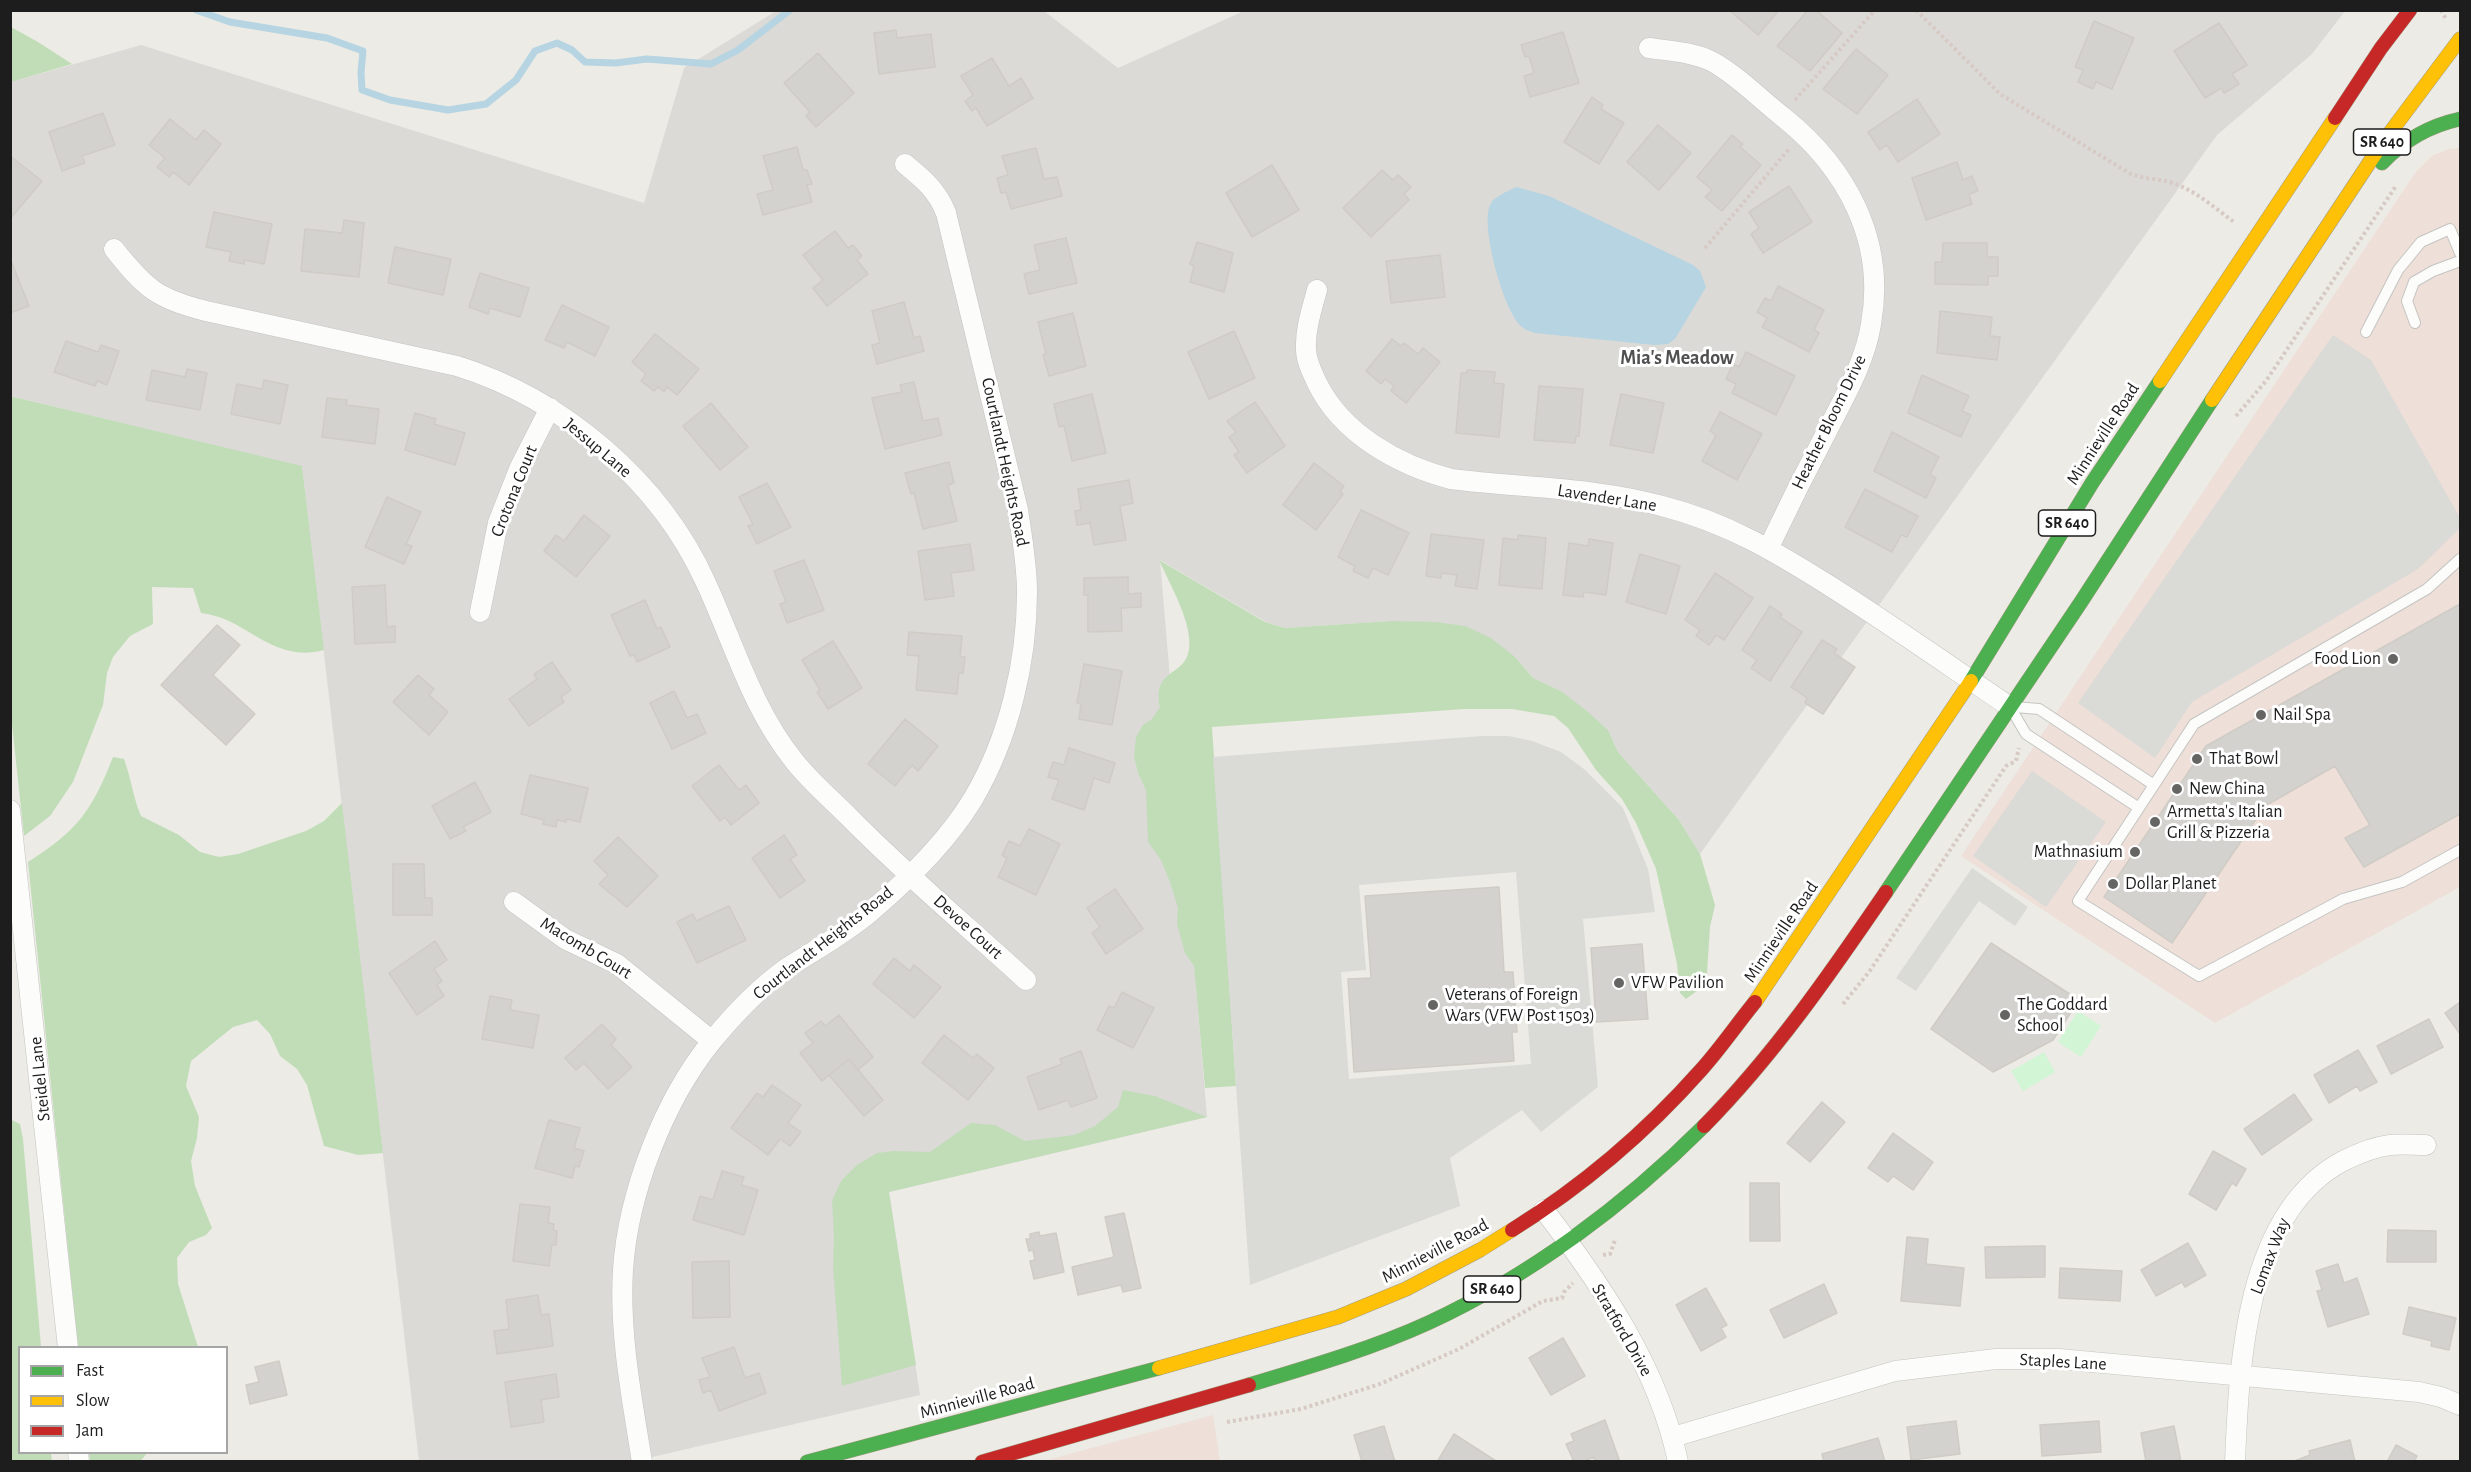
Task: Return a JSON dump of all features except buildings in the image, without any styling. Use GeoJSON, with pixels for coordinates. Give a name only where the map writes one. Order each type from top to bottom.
{"type":"FeatureCollection","features":[{"type":"Feature","properties":{"kind":"main road","name":"Minnieville Road"},"geometry":{"type":"LineString","coordinates":[[807,1461],[1217,1352],[1338,1317],[1407,1289],[1480,1250],[1544,1210],[1661,1113],[1728,1037],[1803,932],[1971,681],[2091,483],[2380,48],[2410,10]]}},
{"type":"Feature","properties":{"kind":"main road","name":"SR 640"},"geometry":{"type":"LineString","coordinates":[[982,1461],[1173,1408],[1352,1353],[1442,1316],[1475,1299],[1568,1240],[1653,1174],[1693,1137],[1752,1074],[1818,990],[2100,574],[2358,175],[2460,39]]}},
{"type":"Feature","properties":{"kind":"main road"},"geometry":{"type":"LineString","coordinates":[[2311,249],[2351,196],[2392,152],[2421,131],[2443,122],[2460,119]]}},
{"type":"Feature","properties":{"kind":"street","name":"Heather Bloom Drive"},"geometry":{"type":"LineString","coordinates":[[1649,48],[1691,54],[1713,62],[1813,142],[1842,180],[1860,216],[1869,245],[1874,301],[1865,349],[1845,396],[1768,547]]}},
{"type":"Feature","properties":{"kind":"street","name":"Courtlandt Heights Road"},"geometry":{"type":"LineString","coordinates":[[642,1461],[629,1381],[623,1312],[623,1269],[629,1223],[641,1179],[676,1095],[712,1041],[765,985],[869,913],[910,875],[957,821],[987,773],[1011,707],[1019,675],[1025,633],[1027,592],[1025,556],[1018,510],[946,213],[931,186],[905,164]]}},
{"type":"Feature","properties":{"kind":"street","name":"Jessup Lane"},"geometry":{"type":"LineString","coordinates":[[114,249],[139,280],[165,299],[484,374],[550,408],[609,454],[663,511],[694,557],[743,674],[768,722],[795,762],[881,850],[910,875]]}},
{"type":"Feature","properties":{"kind":"street","name":"Lavender Lane"},"geometry":{"type":"LineString","coordinates":[[1317,290],[1308,324],[1306,347],[1313,375],[1326,398],[1344,420],[1390,455],[1431,474],[1451,479],[1591,493],[1653,503],[1696,516],[1768,547],[1878,617],[2010,707]]}},
{"type":"Feature","properties":{"kind":"street","name":"Crotona Court"},"geometry":{"type":"LineString","coordinates":[[480,612],[498,523],[520,467],[550,408]]}},
{"type":"Feature","properties":{"kind":"street","name":"Steidel Lane"},"geometry":{"type":"LineString","coordinates":[[10,810],[68,1346]]}},
{"type":"Feature","properties":{"kind":"street","name":"Devoe Court"},"geometry":{"type":"LineString","coordinates":[[910,875],[1026,980]]}},
{"type":"Feature","properties":{"kind":"street","name":"Macomb Court"},"geometry":{"type":"LineString","coordinates":[[514,902],[565,939],[617,963],[712,1041]]}},
{"type":"Feature","properties":{"kind":"street","name":"Lomax Way"},"geometry":{"type":"LineString","coordinates":[[2235,1461],[2246,1331],[2259,1279],[2278,1229],[2291,1205],[2310,1184],[2332,1167],[2356,1154],[2388,1145],[2426,1146]]}},
{"type":"Feature","properties":{"kind":"street","name":"Stratford Drive"},"geometry":{"type":"LineString","coordinates":[[1544,1210],[1568,1240],[1603,1293],[1656,1389],[1673,1437],[1678,1461]]}},
{"type":"Feature","properties":{"kind":"street","name":"Staples Lane"},"geometry":{"type":"LineString","coordinates":[[1673,1437],[1895,1371],[1996,1359],[2059,1359],[2419,1392],[2441,1396],[2460,1405]]}},
{"type":"Feature","properties":{"kind":"lane"},"geometry":{"type":"LineString","coordinates":[[2366,332],[2398,270],[2421,242],[2455,227],[2460,253]]}},
{"type":"Feature","properties":{"kind":"lane"},"geometry":{"type":"LineString","coordinates":[[2415,324],[2407,301],[2414,282],[2433,271],[2460,261]]}},
{"type":"Feature","properties":{"kind":"lane"},"geometry":{"type":"LineString","coordinates":[[2460,559],[2427,589],[2194,724],[2078,901],[2199,976],[2343,899],[2402,882],[2460,850]]}},
{"type":"Feature","properties":{"kind":"lane"},"geometry":{"type":"LineString","coordinates":[[2010,707],[2039,709],[2154,785]]}},
{"type":"Feature","properties":{"kind":"lane"},"geometry":{"type":"LineString","coordinates":[[2010,707],[2026,734],[2139,808]]}},
{"type":"Feature","properties":{"kind":"path"},"geometry":{"type":"LineString","coordinates":[[1795,100],[1875,10]]}},
{"type":"Feature","properties":{"kind":"path"},"geometry":{"type":"LineString","coordinates":[[1916,10],[2008,99],[2129,173],[2140,178],[2169,182],[2183,187],[2237,224]]}},
{"type":"Feature","properties":{"kind":"path"},"geometry":{"type":"LineString","coordinates":[[1705,248],[1789,149]]}},
{"type":"Feature","properties":{"kind":"shaded area"},"geometry":{"type":"Polygon","coordinates":[[[1246,10],[2345,11],[2312,54],[2217,135],[1700,854],[1679,820],[1618,752],[1608,730],[1561,691],[1533,678],[1515,657],[1391,621],[1285,628],[1266,622],[1160,560],[1207,1117],[889,1192],[920,1395],[635,1461],[419,1461],[302,467],[11,396],[11,82],[141,45],[644,203],[684,68],[776,11],[1044,11],[1118,68],[1246,10]]]}},
{"type":"Feature","properties":{"kind":"shaded area"},"geometry":{"type":"Polygon","coordinates":[[[2460,148],[2460,887],[2215,1023],[1961,856],[2415,173],[2433,155],[2460,148]]]}},
{"type":"Feature","properties":{"kind":"shaded area"},"geometry":{"type":"Polygon","coordinates":[[[2333,335],[2371,360],[2460,518],[2460,528],[2418,569],[2192,702],[2155,758],[2078,703],[2333,335]]]}},
{"type":"Feature","properties":{"kind":"shaded area"},"geometry":{"type":"Polygon","coordinates":[[[1481,736],[1509,736],[1532,741],[1561,752],[1584,769],[1623,808],[1648,869],[1655,912],[1583,919],[1598,1087],[1541,1132],[1522,1110],[1450,1158],[1460,1206],[1250,1285],[1213,757],[1481,736]],[[1516,872],[1359,885],[1366,970],[1341,972],[1349,1079],[1531,1064],[1516,872]]]}},
{"type":"Feature","properties":{"kind":"shaded area"},"geometry":{"type":"Polygon","coordinates":[[[2032,771],[2106,822],[2046,907],[1973,856],[2032,771]]]}},
{"type":"Feature","properties":{"kind":"shaded area"},"geometry":{"type":"Polygon","coordinates":[[[1972,868],[2028,907],[2015,926],[1979,901],[1916,991],[1896,978],[1972,868]]]}},
{"type":"Feature","properties":{"kind":"shaded area"},"geometry":{"type":"Polygon","coordinates":[[[1213,1415],[1220,1461],[1040,1462],[1213,1415]]]}},
{"type":"Feature","properties":{"kind":"green space"},"geometry":{"type":"Polygon","coordinates":[[[11,27],[38,42],[72,64],[11,82],[11,27]]]}},
{"type":"Feature","properties":{"kind":"green space"},"geometry":{"type":"Polygon","coordinates":[[[10,396],[302,466],[324,650],[305,653],[274,646],[233,623],[201,613],[193,588],[152,587],[153,624],[130,636],[113,657],[107,673],[103,705],[73,782],[50,816],[24,836],[10,706],[10,396]]]}},
{"type":"Feature","properties":{"kind":"green space"},"geometry":{"type":"Polygon","coordinates":[[[1159,560],[1265,622],[1285,628],[1391,621],[1436,622],[1465,626],[1491,638],[1515,657],[1533,678],[1561,691],[1587,711],[1608,730],[1618,752],[1679,820],[1700,854],[1715,905],[1710,927],[1707,973],[1698,990],[1686,999],[1680,993],[1677,964],[1656,869],[1636,823],[1622,799],[1596,770],[1568,728],[1554,716],[1512,709],[1464,709],[1212,727],[1236,1086],[1205,1088],[1194,966],[1185,953],[1177,924],[1178,908],[1170,882],[1161,860],[1148,842],[1146,790],[1138,773],[1134,756],[1136,737],[1143,725],[1152,719],[1160,707],[1161,685],[1182,665],[1189,649],[1184,615],[1159,560]]]}},
{"type":"Feature","properties":{"kind":"green space"},"geometry":{"type":"Polygon","coordinates":[[[113,757],[124,759],[141,816],[179,835],[200,852],[219,857],[238,854],[306,831],[324,821],[342,803],[383,1153],[358,1155],[324,1146],[307,1085],[297,1069],[280,1056],[270,1034],[257,1020],[233,1027],[191,1061],[186,1086],[199,1117],[191,1161],[195,1186],[212,1228],[206,1235],[189,1242],[177,1258],[178,1284],[198,1346],[78,1346],[28,862],[59,840],[81,818],[98,792],[113,757]]]}},
{"type":"Feature","properties":{"kind":"green space"},"geometry":{"type":"Polygon","coordinates":[[[2078,1011],[2101,1026],[2081,1057],[2058,1042],[2078,1011]]]}},
{"type":"Feature","properties":{"kind":"green space"},"geometry":{"type":"Polygon","coordinates":[[[2044,1052],[2055,1072],[2023,1091],[2011,1071],[2044,1052]]]}},
{"type":"Feature","properties":{"kind":"green space"},"geometry":{"type":"Polygon","coordinates":[[[1123,1090],[1155,1096],[1207,1117],[889,1192],[916,1365],[842,1386],[833,1267],[832,1201],[841,1181],[857,1165],[877,1153],[930,1152],[971,1123],[995,1125],[1025,1141],[1074,1135],[1095,1126],[1118,1107],[1123,1090]]]}},
{"type":"Feature","properties":{"kind":"green space"},"geometry":{"type":"Polygon","coordinates":[[[10,1119],[20,1124],[23,1139],[41,1346],[18,1346],[18,1454],[51,1454],[52,1461],[11,1461],[10,1119]]]}},
{"type":"Feature","properties":{"kind":"green space"},"geometry":{"type":"Polygon","coordinates":[[[89,1454],[146,1454],[140,1462],[90,1461],[89,1454]]]}},
{"type":"Feature","properties":{"kind":"water"},"geometry":{"type":"Polygon","coordinates":[[[1516,187],[1549,196],[1693,265],[1700,271],[1706,287],[1675,339],[1668,344],[1655,345],[1535,333],[1522,327],[1515,319],[1501,288],[1488,231],[1490,205],[1501,194],[1516,187]]]}},
{"type":"Feature","properties":{"kind":"waterway"},"geometry":{"type":"LineString","coordinates":[[196,10],[230,22],[327,38],[363,51],[362,90],[390,100],[448,110],[486,104],[516,80],[535,51],[557,43],[572,50],[585,62],[616,63],[647,59],[711,64],[738,50],[790,10]]}},
{"type":"Feature","properties":{"kind":"traffic: fast"},"geometry":{"type":"LineString","coordinates":[[2382,163],[2399,147],[2417,135],[2460,119]]}},
{"type":"Feature","properties":{"kind":"traffic: fast"},"geometry":{"type":"LineString","coordinates":[[1971,681],[2092,483],[2160,381]]}},
{"type":"Feature","properties":{"kind":"traffic: fast"},"geometry":{"type":"LineString","coordinates":[[1886,892],[2081,602],[2212,400]]}},
{"type":"Feature","properties":{"kind":"traffic: fast"},"geometry":{"type":"LineString","coordinates":[[1249,1385],[1384,1341],[1428,1323],[1503,1284],[1609,1211],[1642,1184],[1704,1126]]}},
{"type":"Feature","properties":{"kind":"traffic: fast"},"geometry":{"type":"LineString","coordinates":[[807,1462],[1159,1368]]}},
{"type":"Feature","properties":{"kind":"traffic: slow"},"geometry":{"type":"LineString","coordinates":[[2212,400],[2383,142],[2460,39]]}},
{"type":"Feature","properties":{"kind":"traffic: slow"},"geometry":{"type":"LineString","coordinates":[[2160,381],[2335,118]]}},
{"type":"Feature","properties":{"kind":"traffic: slow"},"geometry":{"type":"LineString","coordinates":[[1755,1002],[1971,681]]}},
{"type":"Feature","properties":{"kind":"traffic: slow"},"geometry":{"type":"LineString","coordinates":[[1159,1368],[1338,1317],[1406,1289],[1480,1250],[1512,1230]]}},
{"type":"Feature","properties":{"kind":"traffic: jam"},"geometry":{"type":"LineString","coordinates":[[2335,118],[2381,48],[2410,10]]}},
{"type":"Feature","properties":{"kind":"traffic: jam"},"geometry":{"type":"LineString","coordinates":[[1704,1126],[1778,1042],[1886,892]]}},
{"type":"Feature","properties":{"kind":"traffic: jam"},"geometry":{"type":"LineString","coordinates":[[1512,1230],[1588,1177],[1636,1136],[1701,1070],[1755,1002]]}},
{"type":"Feature","properties":{"kind":"traffic: jam"},"geometry":{"type":"LineString","coordinates":[[982,1462],[1249,1385]]}},
{"type":"Feature","properties":{"kind":"place","name":"Food Lion"},"geometry":{"type":"Point","coordinates":[2393,659]}},
{"type":"Feature","properties":{"kind":"place","name":"Nail Spa"},"geometry":{"type":"Point","coordinates":[2261,715]}},
{"type":"Feature","properties":{"kind":"place","name":"That Bowl"},"geometry":{"type":"Point","coordinates":[2197,759]}},
{"type":"Feature","properties":{"kind":"place","name":"New China"},"geometry":{"type":"Point","coordinates":[2177,789]}},
{"type":"Feature","properties":{"kind":"place","name":"Armetta's Italian Grill & Pizzeria"},"geometry":{"type":"Point","coordinates":[2155,822]}},
{"type":"Feature","properties":{"kind":"place","name":"Mathnasium"},"geometry":{"type":"Point","coordinates":[2135,852]}},
{"type":"Feature","properties":{"kind":"place","name":"Dollar Planet"},"geometry":{"type":"Point","coordinates":[2113,884]}},
{"type":"Feature","properties":{"kind":"place","name":"VFW Pavilion"},"geometry":{"type":"Point","coordinates":[1619,983]}},
{"type":"Feature","properties":{"kind":"place","name":"Veterans of Foreign Wars (VFW Post 1503)"},"geometry":{"type":"Point","coordinates":[1433,1005]}},
{"type":"Feature","properties":{"kind":"place","name":"The Goddard School"},"geometry":{"type":"Point","coordinates":[2005,1015]}},
{"type":"Feature","properties":{"kind":"district","name":"Mia's Meadow"},"geometry":{"type":"Point","coordinates":[1677,358]}}]}
